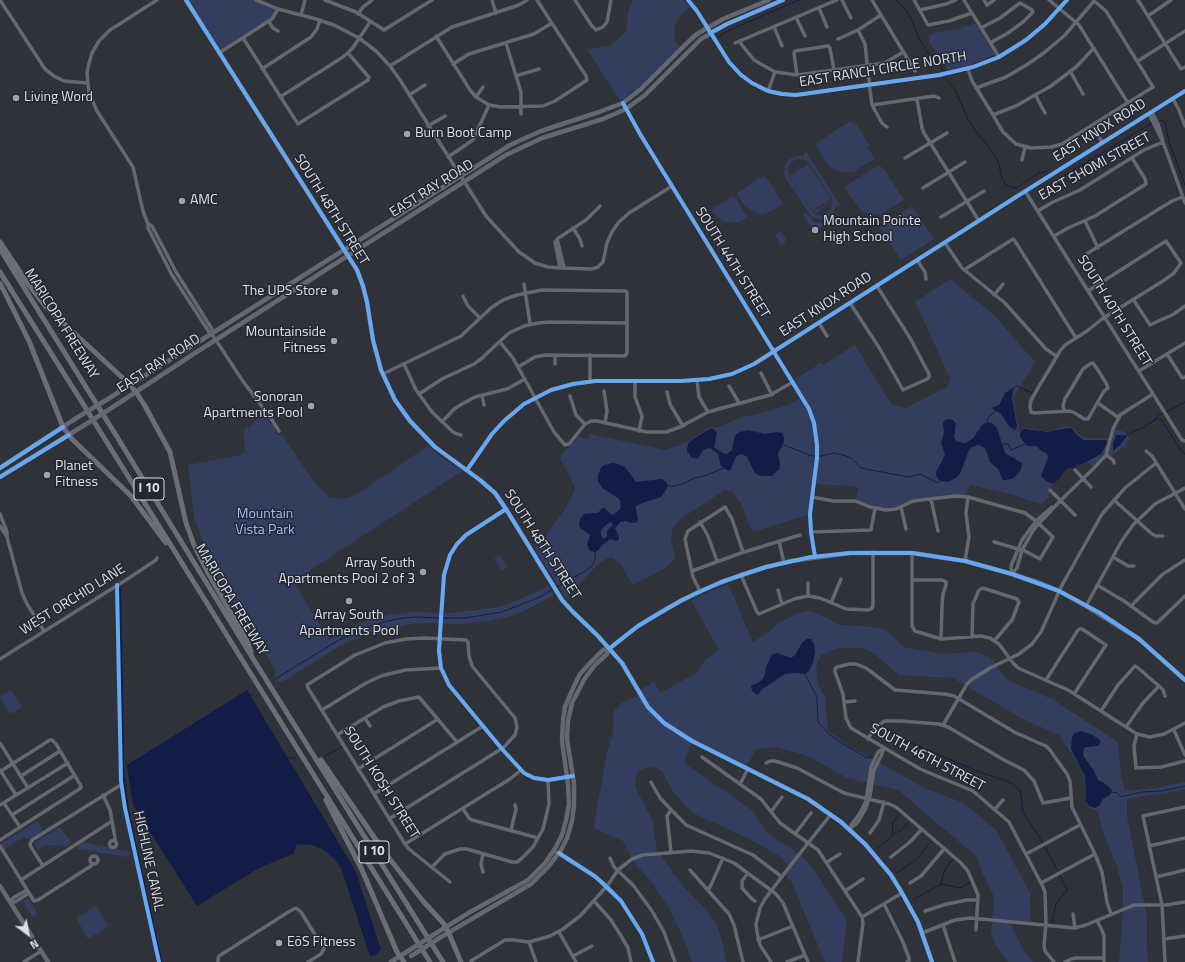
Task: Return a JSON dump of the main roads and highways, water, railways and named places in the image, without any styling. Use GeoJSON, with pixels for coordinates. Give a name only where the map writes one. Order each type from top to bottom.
{"type":"FeatureCollection","features":[{"type":"Feature","properties":{"kind":"highway"},"geometry":{"type":"LineString","coordinates":[[0,242],[28,284],[45,306],[130,385],[144,404],[170,452],[186,523],[194,545],[208,573],[248,643],[252,657]]}},
{"type":"Feature","properties":{"kind":"highway","name":"MARICOPA FREEWAY"},"geometry":{"type":"LineString","coordinates":[[0,249],[252,657],[443,962]]}},
{"type":"Feature","properties":{"kind":"highway","name":"MARICOPA FREEWAY"},"geometry":{"type":"LineString","coordinates":[[0,272],[430,962]]}},
{"type":"Feature","properties":{"kind":"highway"},"geometry":{"type":"LineString","coordinates":[[0,283],[29,341],[63,427],[69,435],[138,504],[197,587]]}},
{"type":"Feature","properties":{"kind":"highway"},"geometry":{"type":"LineString","coordinates":[[306,742],[318,756],[394,866],[446,927],[461,962]]}},
{"type":"Feature","properties":{"kind":"highway"},"geometry":{"type":"LineString","coordinates":[[297,749],[304,765],[330,807],[362,870],[397,952],[403,960]]}},
{"type":"Feature","properties":{"kind":"main road","name":"SOUTH 48TH STREET"},"geometry":{"type":"LineString","coordinates":[[186,0],[360,276],[365,291],[373,340],[383,374],[395,400],[414,426],[435,447],[488,486],[506,510],[562,600],[598,634],[610,648],[628,671],[648,707],[664,723],[692,741],[796,792],[831,814],[850,830],[873,853],[891,875],[912,909],[932,962]]}},
{"type":"Feature","properties":{"kind":"main road","name":"EAST RAY ROAD"},"geometry":{"type":"LineString","coordinates":[[0,468],[78,417],[348,256],[506,156],[531,142],[555,133],[603,119],[626,109],[645,95],[709,30],[723,19],[769,2],[783,0]]}},
{"type":"Feature","properties":{"kind":"main road","name":"EAST RAY ROAD"},"geometry":{"type":"LineString","coordinates":[[0,477],[136,392],[214,337],[344,250],[506,147],[541,131],[623,103],[641,89],[688,42],[709,30]]}},
{"type":"Feature","properties":{"kind":"main road"},"geometry":{"type":"LineString","coordinates":[[403,960],[408,951],[423,941],[470,912],[523,883],[538,871],[567,838],[572,821],[575,796],[565,746],[568,721],[574,698],[585,677],[595,665],[607,654],[610,648],[643,623],[664,610],[700,591],[741,575],[784,563],[815,557],[850,553],[912,553],[965,561],[1012,574],[1059,591],[1139,639],[1184,678]]}},
{"type":"Feature","properties":{"kind":"main road"},"geometry":{"type":"LineString","coordinates":[[391,962],[403,960],[411,956],[526,887],[542,874],[556,852]]}},
{"type":"Feature","properties":{"kind":"main road"},"geometry":{"type":"LineString","coordinates":[[523,883],[526,887]]}},
{"type":"Feature","properties":{"kind":"main road"},"geometry":{"type":"LineString","coordinates":[[0,886],[48,962]]}},
{"type":"Feature","properties":{"kind":"waterway"},"geometry":{"type":"LineString","coordinates":[[719,37],[727,31],[799,0]]}},
{"type":"Feature","properties":{"kind":"waterway"},"geometry":{"type":"LineString","coordinates":[[896,0],[907,11],[918,37],[927,52],[938,62],[943,70]]}},
{"type":"Feature","properties":{"kind":"waterway"},"geometry":{"type":"LineString","coordinates":[[945,78],[955,90],[968,119],[975,130],[998,161],[1002,178],[1006,185],[1013,188],[1020,186],[1037,174],[1046,171]]}},
{"type":"Feature","properties":{"kind":"waterway"},"geometry":{"type":"LineString","coordinates":[[1159,121],[1162,120],[1165,123],[1169,142],[1185,185]]}},
{"type":"Feature","properties":{"kind":"waterway"},"geometry":{"type":"LineString","coordinates":[[1065,175],[1152,123]]}},
{"type":"Feature","properties":{"kind":"waterway"},"geometry":{"type":"LineString","coordinates":[[1017,386],[1034,394]]}},
{"type":"Feature","properties":{"kind":"waterway"},"geometry":{"type":"LineString","coordinates":[[1166,412],[1185,402]]}},
{"type":"Feature","properties":{"kind":"waterway"},"geometry":{"type":"LineString","coordinates":[[987,423],[988,418],[996,410]]}},
{"type":"Feature","properties":{"kind":"waterway"},"geometry":{"type":"LineString","coordinates":[[1153,421],[1163,413]]}},
{"type":"Feature","properties":{"kind":"waterway"},"geometry":{"type":"LineString","coordinates":[[1127,435],[1157,419],[1161,419],[1182,452],[1185,454]]}},
{"type":"Feature","properties":{"kind":"waterway"},"geometry":{"type":"LineString","coordinates":[[1003,444],[1008,444],[1011,450],[1025,444]]}},
{"type":"Feature","properties":{"kind":"waterway"},"geometry":{"type":"LineString","coordinates":[[784,445],[812,456],[822,456],[833,453],[843,455],[851,458],[861,468],[908,477],[920,474],[938,483],[941,480]]}},
{"type":"Feature","properties":{"kind":"waterway"},"geometry":{"type":"LineString","coordinates":[[667,486],[685,483],[694,478],[704,476],[724,468]]}},
{"type":"Feature","properties":{"kind":"waterway"},"geometry":{"type":"LineString","coordinates":[[557,587],[593,565],[595,551]]}},
{"type":"Feature","properties":{"kind":"waterway"},"geometry":{"type":"LineString","coordinates":[[120,589],[123,776],[128,811],[161,962]]}},
{"type":"Feature","properties":{"kind":"waterway"},"geometry":{"type":"LineString","coordinates":[[443,618],[465,618],[502,612],[540,597],[553,589]]}},
{"type":"Feature","properties":{"kind":"waterway"},"geometry":{"type":"LineString","coordinates":[[275,679],[339,640],[363,629],[402,618],[440,618]]}},
{"type":"Feature","properties":{"kind":"waterway"},"geometry":{"type":"LineString","coordinates":[[805,674],[817,697],[818,722],[830,735],[842,743],[867,758],[871,757]]}},
{"type":"Feature","properties":{"kind":"waterway"},"geometry":{"type":"LineString","coordinates":[[250,696],[254,693]]}},
{"type":"Feature","properties":{"kind":"waterway"},"geometry":{"type":"LineString","coordinates":[[892,742],[900,738],[979,772],[1012,783],[1019,789],[1021,794],[1023,812],[1043,843]]}},
{"type":"Feature","properties":{"kind":"waterway"},"geometry":{"type":"LineString","coordinates":[[325,756],[344,746]]}},
{"type":"Feature","properties":{"kind":"waterway"},"geometry":{"type":"LineString","coordinates":[[288,758],[295,758]]}},
{"type":"Feature","properties":{"kind":"waterway"},"geometry":{"type":"LineString","coordinates":[[1112,792],[1117,793],[1121,797],[1142,792],[1162,791],[1185,786]]}},
{"type":"Feature","properties":{"kind":"waterway"},"geometry":{"type":"LineString","coordinates":[[878,848],[892,836],[893,822],[900,814]]}},
{"type":"Feature","properties":{"kind":"waterway"},"geometry":{"type":"LineString","coordinates":[[892,835],[901,830],[909,822]]}},
{"type":"Feature","properties":{"kind":"waterway"},"geometry":{"type":"LineString","coordinates":[[897,873],[916,860],[931,842]]}},
{"type":"Feature","properties":{"kind":"waterway"},"geometry":{"type":"LineString","coordinates":[[1044,846],[1058,871]]}},
{"type":"Feature","properties":{"kind":"waterway"},"geometry":{"type":"LineString","coordinates":[[914,899],[941,884],[945,869],[954,858]]}},
{"type":"Feature","properties":{"kind":"waterway"},"geometry":{"type":"LineString","coordinates":[[1052,923],[1056,904],[1067,890],[1059,874]]}},
{"type":"Feature","properties":{"kind":"waterway"},"geometry":{"type":"LineString","coordinates":[[941,884],[960,888],[971,882]]}},
{"type":"Feature","properties":{"kind":"place","name":"Living Word"},"geometry":{"type":"Point","coordinates":[16,98]}},
{"type":"Feature","properties":{"kind":"place","name":"Burn Boot Camp"},"geometry":{"type":"Point","coordinates":[407,134]}},
{"type":"Feature","properties":{"kind":"place","name":"AMC"},"geometry":{"type":"Point","coordinates":[182,201]}},
{"type":"Feature","properties":{"kind":"place","name":"Mountain Pointe High School"},"geometry":{"type":"Point","coordinates":[815,230]}},
{"type":"Feature","properties":{"kind":"place","name":"The UPS Store"},"geometry":{"type":"Point","coordinates":[335,292]}},
{"type":"Feature","properties":{"kind":"place","name":"Mountainside Fitness"},"geometry":{"type":"Point","coordinates":[334,341]}},
{"type":"Feature","properties":{"kind":"place","name":"Sonoran Apartments Pool"},"geometry":{"type":"Point","coordinates":[311,406]}},
{"type":"Feature","properties":{"kind":"place","name":"Planet Fitness"},"geometry":{"type":"Point","coordinates":[47,475]}},
{"type":"Feature","properties":{"kind":"place","name":"Array South Apartments Pool 2 of 3"},"geometry":{"type":"Point","coordinates":[423,572]}},
{"type":"Feature","properties":{"kind":"place","name":"Array South Apartments Pool"},"geometry":{"type":"Point","coordinates":[349,601]}},
{"type":"Feature","properties":{"kind":"place","name":"EōS Fitness"},"geometry":{"type":"Point","coordinates":[279,943]}},
{"type":"Feature","properties":{"kind":"park label","name":"Mountain Vista Park"},"geometry":{"type":"Point","coordinates":[265,524]}}]}
